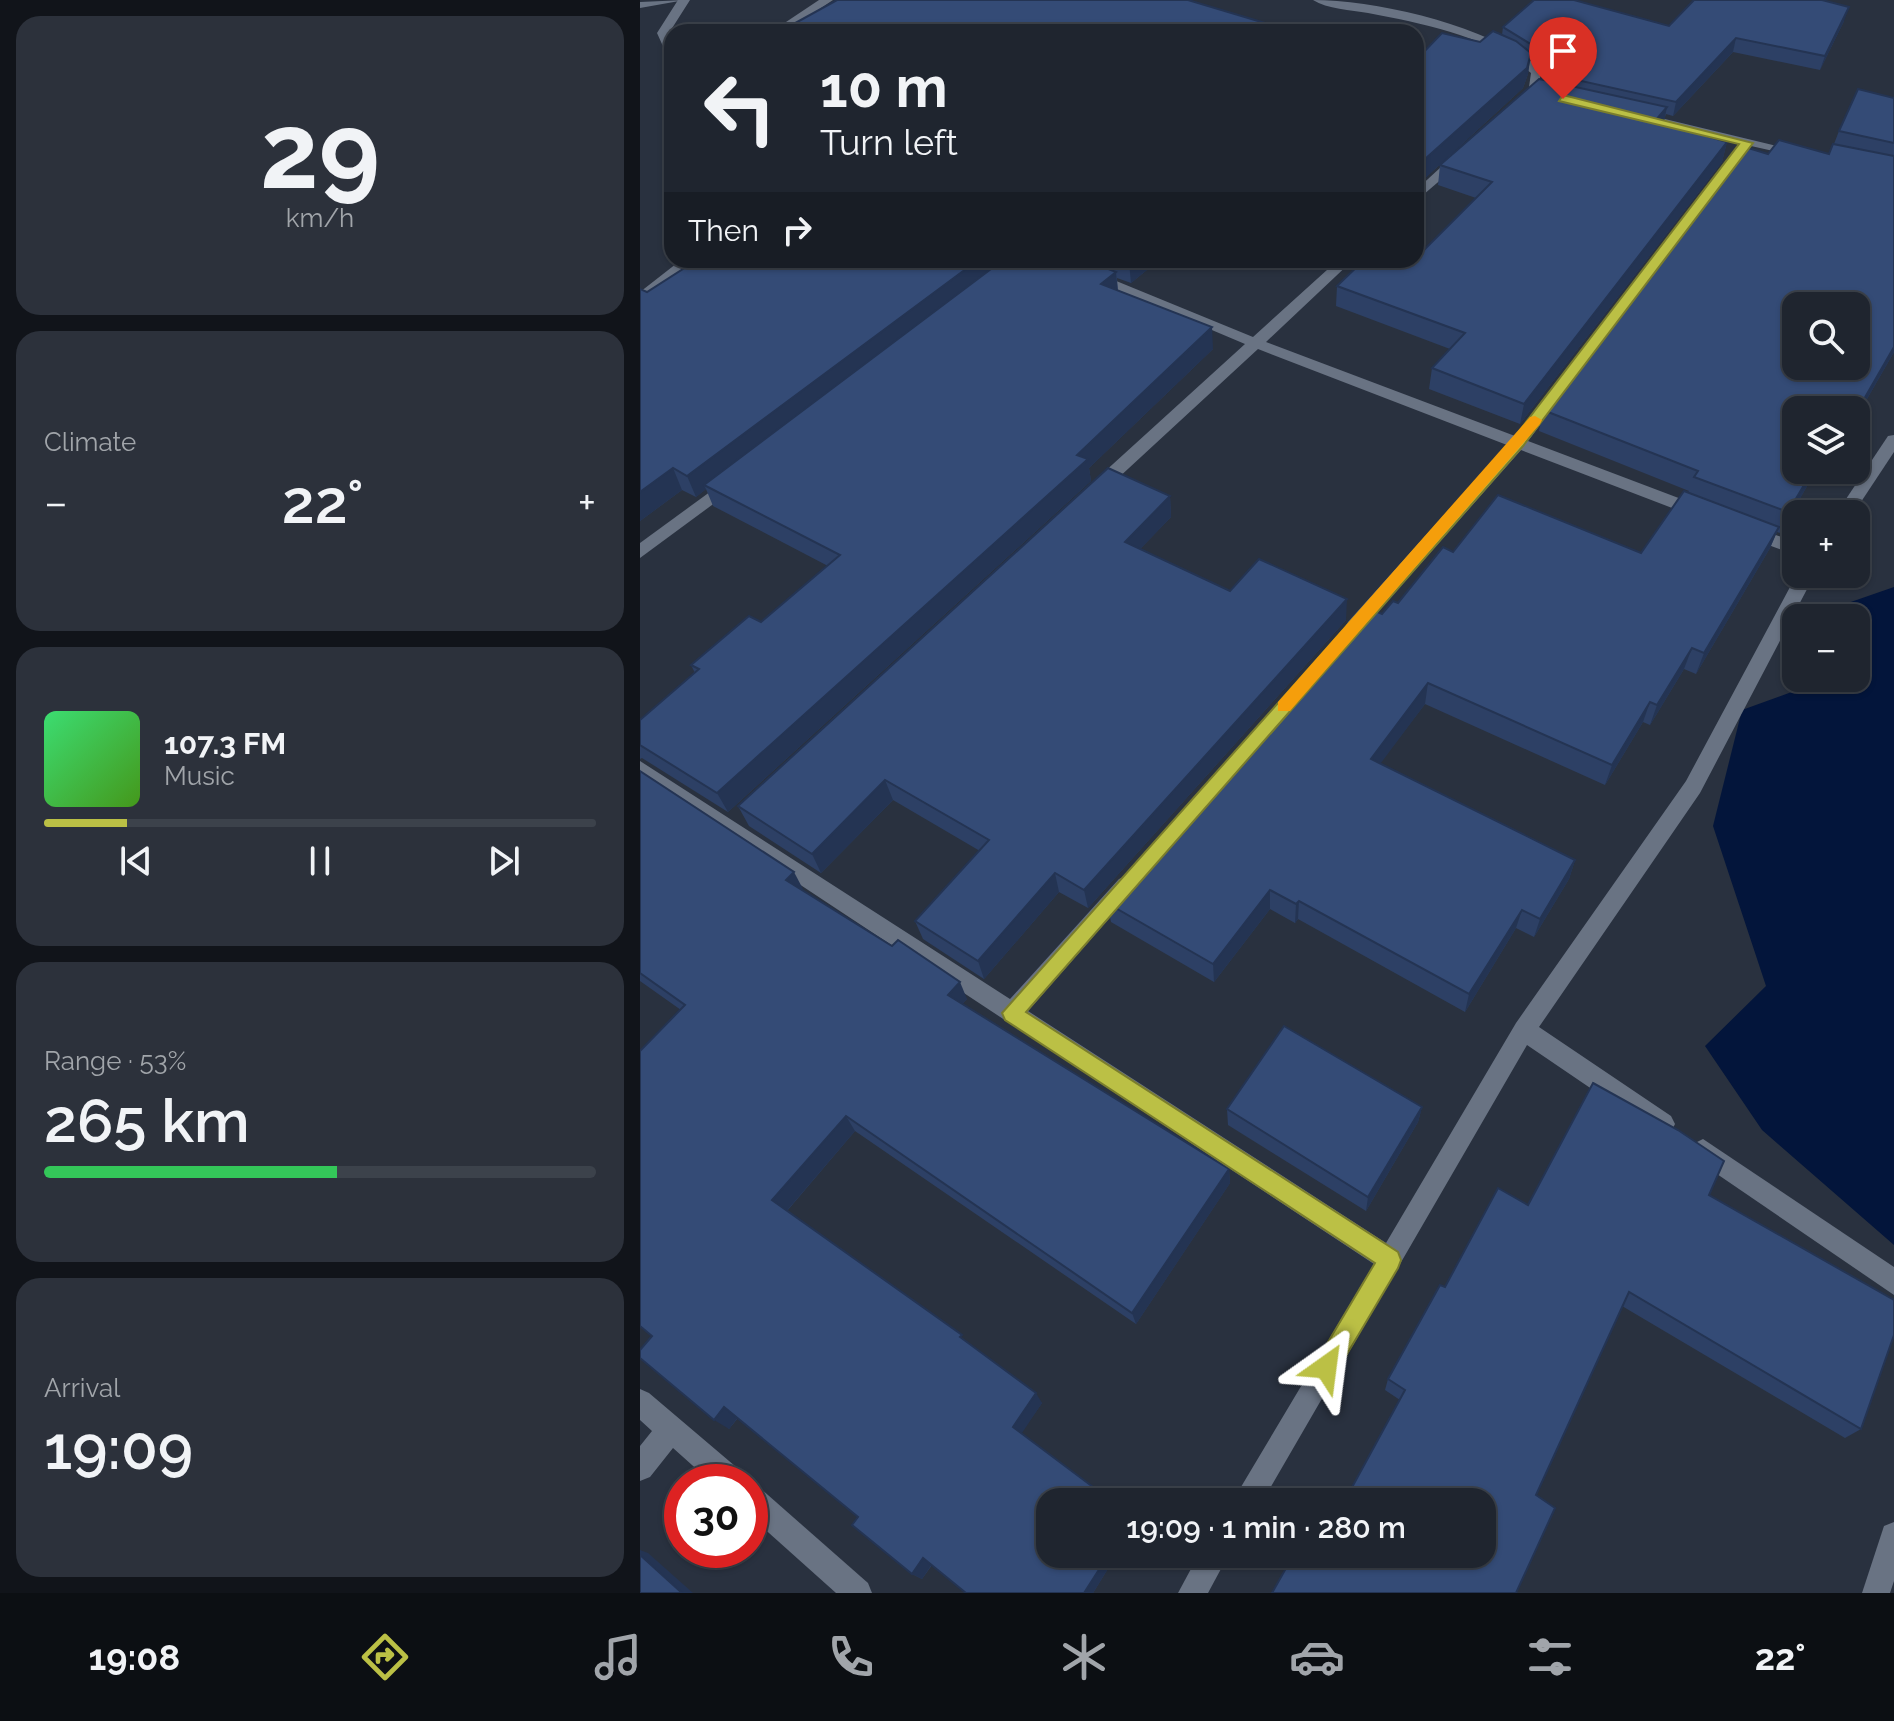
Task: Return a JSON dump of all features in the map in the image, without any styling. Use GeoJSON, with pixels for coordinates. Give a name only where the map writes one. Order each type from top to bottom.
{"type":"FeatureCollection","features":[{"type":"Feature","properties":{"kind":"street"},"geometry":{"type":"LineString","coordinates":[[640,5],[681,0]]}},
{"type":"Feature","properties":{"kind":"street"},"geometry":{"type":"LineString","coordinates":[[668,24],[681,0]]}},
{"type":"Feature","properties":{"kind":"street"},"geometry":{"type":"LineString","coordinates":[[790,24],[827,0]]}},
{"type":"Feature","properties":{"kind":"street"},"geometry":{"type":"LineString","coordinates":[[1319,0],[1420,24]]}},
{"type":"Feature","properties":{"kind":"street"},"geometry":{"type":"LineString","coordinates":[[1424,25],[1496,42],[1524,56],[1537,72],[1532,91],[1521,102]]}},
{"type":"Feature","properties":{"kind":"street"},"geometry":{"type":"LineString","coordinates":[[1532,91],[1563,99]]}},
{"type":"Feature","properties":{"kind":"street"},"geometry":{"type":"LineString","coordinates":[[1624,113],[1820,158]]}},
{"type":"Feature","properties":{"kind":"street"},"geometry":{"type":"LineString","coordinates":[[1339,645],[1518,443],[1747,143]]}},
{"type":"Feature","properties":{"kind":"street"},"geometry":{"type":"LineString","coordinates":[[1424,190],[1474,144]]}},
{"type":"Feature","properties":{"kind":"street"},"geometry":{"type":"LineString","coordinates":[[640,299],[683,268]]}},
{"type":"Feature","properties":{"kind":"street"},"geometry":{"type":"LineString","coordinates":[[1072,268],[1214,327],[1708,516]]}},
{"type":"Feature","properties":{"kind":"street"},"geometry":{"type":"LineString","coordinates":[[1081,503],[1337,268]]}},
{"type":"Feature","properties":{"kind":"street"},"geometry":{"type":"LineString","coordinates":[[1853,500],[1894,440]]}},
{"type":"Feature","properties":{"kind":"street"},"geometry":{"type":"LineString","coordinates":[[640,552],[739,476]]}},
{"type":"Feature","properties":{"kind":"street"},"geometry":{"type":"LineString","coordinates":[[1737,527],[1782,544]]}},
{"type":"Feature","properties":{"kind":"street"},"geometry":{"type":"LineString","coordinates":[[1254,1488],[1524,1030],[1693,787],[1799,588]]}},
{"type":"Feature","properties":{"kind":"street"},"geometry":{"type":"LineString","coordinates":[[640,769],[736,822],[1012,1013],[1390,1260]]}},
{"type":"Feature","properties":{"kind":"street"},"geometry":{"type":"LineString","coordinates":[[1012,1013],[1139,871]]}},
{"type":"Feature","properties":{"kind":"street"},"geometry":{"type":"LineString","coordinates":[[1524,1030],[1894,1282]]}},
{"type":"Feature","properties":{"kind":"street"},"geometry":{"type":"LineString","coordinates":[[640,1402],[711,1464]]}},
{"type":"Feature","properties":{"kind":"street"},"geometry":{"type":"LineString","coordinates":[[640,1467],[671,1429]]}},
{"type":"Feature","properties":{"kind":"street"},"geometry":{"type":"LineString","coordinates":[[768,1514],[858,1593]]}},
{"type":"Feature","properties":{"kind":"street"},"geometry":{"type":"LineString","coordinates":[[1876,1593],[1894,1536]]}},
{"type":"Feature","properties":{"kind":"street"},"geometry":{"type":"LineString","coordinates":[[1192,1593],[1207,1568]]}},
{"type":"Feature","properties":{"kind":"water"},"geometry":{"type":"Polygon","coordinates":[[[1894,587],[1894,1245],[1762,1130],[1705,1046],[1766,986],[1713,826],[1742,710],[1792,692],[1870,692],[1870,604],[1845,604],[1894,587]]]}},
{"type":"Feature","properties":{"kind":"building"},"geometry":{"type":"Polygon","coordinates":[[[837,0],[1188,0],[1268,24],[794,24],[837,0]]]}},
{"type":"Feature","properties":{"kind":"building"},"geometry":{"type":"Polygon","coordinates":[[[1534,0],[1574,0],[1669,26],[1694,0],[1822,0],[1849,7],[1825,56],[1736,38],[1676,102],[1545,73],[1545,53],[1503,27],[1534,0]]]}},
{"type":"Feature","properties":{"kind":"building"},"geometry":{"type":"Polygon","coordinates":[[[1493,31],[1516,41],[1531,53],[1527,68],[1424,159],[1424,52],[1442,33],[1480,42],[1493,31]]]}},
{"type":"Feature","properties":{"kind":"building"},"geometry":{"type":"Polygon","coordinates":[[[1539,79],[1667,107],[1655,121],[1727,142],[1524,404],[1432,368],[1465,333],[1337,286],[1356,268],[1424,268],[1424,250],[1492,182],[1440,165],[1539,79]]]}},
{"type":"Feature","properties":{"kind":"building"},"geometry":{"type":"Polygon","coordinates":[[[1858,89],[1894,98],[1894,143],[1839,131],[1858,89]]]}},
{"type":"Feature","properties":{"kind":"building"},"geometry":{"type":"Polygon","coordinates":[[[1779,140],[1829,154],[1833,144],[1894,156],[1894,347],[1866,396],[1782,396],[1782,484],[1805,484],[1795,500],[1782,500],[1782,510],[1694,477],[1698,471],[1543,410],[1745,147],[1768,154],[1779,140]]]}},
{"type":"Feature","properties":{"kind":"building"},"geometry":{"type":"Polygon","coordinates":[[[684,268],[967,268],[687,476],[673,468],[640,492],[640,289],[647,292],[684,268]]]}},
{"type":"Feature","properties":{"kind":"building"},"geometry":{"type":"Polygon","coordinates":[[[992,268],[1106,268],[1116,272],[1101,284],[1212,327],[1077,455],[1088,459],[717,793],[640,745],[640,720],[699,669],[691,665],[749,616],[761,622],[840,555],[704,485],[992,268]]]}},
{"type":"Feature","properties":{"kind":"building"},"geometry":{"type":"Polygon","coordinates":[[[1108,468],[1170,496],[1125,542],[1230,591],[1259,559],[1347,599],[1084,890],[1055,873],[978,961],[915,921],[989,840],[885,780],[812,854],[738,806],[1108,468]]]}},
{"type":"Feature","properties":{"kind":"building"},"geometry":{"type":"Polygon","coordinates":[[[1684,491],[1779,527],[1704,653],[1692,648],[1657,705],[1650,702],[1612,765],[1428,683],[1371,759],[1575,860],[1540,919],[1522,910],[1469,994],[1299,901],[1296,904],[1270,890],[1213,964],[1107,903],[1369,608],[1382,614],[1393,601],[1398,603],[1443,547],[1453,552],[1498,495],[1641,553],[1684,491]]]}},
{"type":"Feature","properties":{"kind":"building"},"geometry":{"type":"Polygon","coordinates":[[[640,771],[794,872],[786,880],[892,946],[898,940],[960,982],[948,995],[1229,1169],[1132,1313],[846,1116],[772,1200],[962,1335],[960,1337],[1036,1393],[1013,1427],[1094,1488],[1036,1488],[1036,1568],[1100,1568],[1084,1593],[966,1593],[923,1558],[912,1574],[852,1525],[858,1517],[724,1407],[714,1420],[640,1358],[640,1350],[652,1336],[640,1326],[640,1051],[685,1005],[640,973],[640,771]]]}},
{"type":"Feature","properties":{"kind":"building"},"geometry":{"type":"Polygon","coordinates":[[[1284,1026],[1422,1107],[1368,1197],[1227,1109],[1284,1026]]]}},
{"type":"Feature","properties":{"kind":"building"},"geometry":{"type":"Polygon","coordinates":[[[1593,1083],[1678,1130],[1724,1161],[1709,1195],[1894,1300],[1894,1335],[1861,1429],[1629,1292],[1536,1495],[1555,1508],[1516,1593],[1272,1593],[1286,1568],[1496,1568],[1496,1488],[1352,1488],[1405,1390],[1388,1379],[1440,1285],[1445,1287],[1498,1188],[1528,1205],[1593,1083]]]}},
{"type":"Feature","properties":{"kind":"building"},"geometry":{"type":"Polygon","coordinates":[[[640,1555],[682,1593],[640,1593],[640,1555]]]}},
{"type":"Feature","properties":{"kind":"slow traffic"},"geometry":{"type":"LineString","coordinates":[[1284,707],[1535,420]]}},
{"type":"Feature","properties":{"kind":"route"},"geometry":{"type":"LineString","coordinates":[[1326,1367],[1390,1260],[1012,1013],[1518,443],[1747,143],[1563,99]]}}]}
